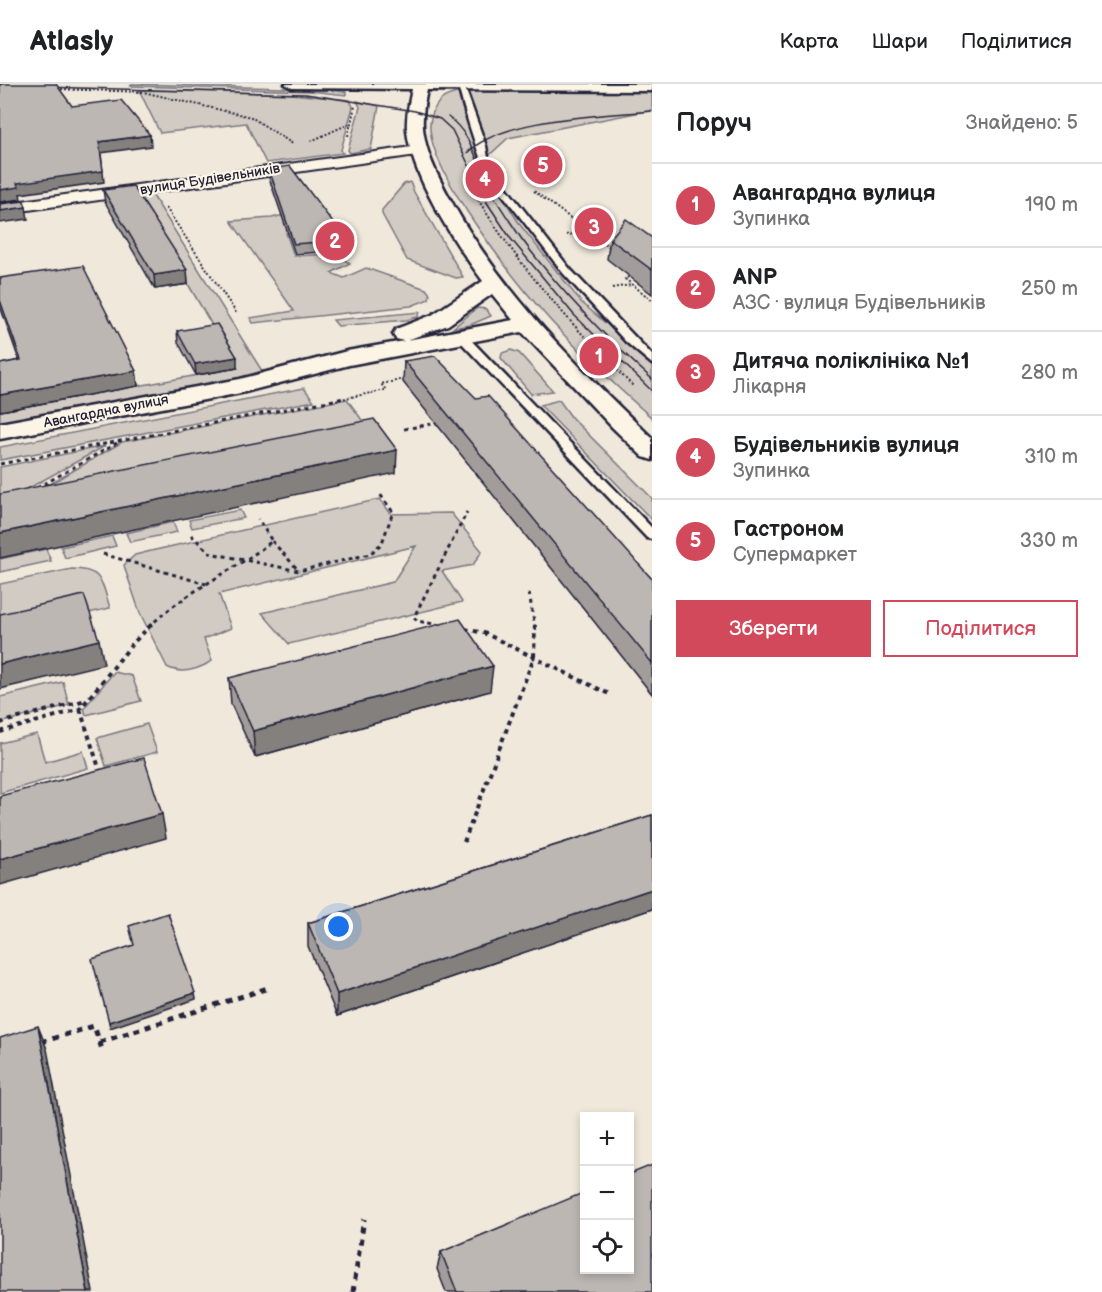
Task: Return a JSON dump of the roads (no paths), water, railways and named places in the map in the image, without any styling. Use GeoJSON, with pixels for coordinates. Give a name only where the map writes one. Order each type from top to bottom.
{"type":"FeatureCollection","features":[{"type":"Feature","properties":{"kind":"main road"},"geometry":{"type":"LineString","coordinates":[[292,84],[652,87]]}},
{"type":"Feature","properties":{"kind":"main road"},"geometry":{"type":"LineString","coordinates":[[421,85],[415,111],[415,130],[419,151],[448,213],[494,283],[528,324],[652,452]]}},
{"type":"Feature","properties":{"kind":"main road"},"geometry":{"type":"LineString","coordinates":[[347,358],[440,320],[494,283]]}},
{"type":"Feature","properties":{"kind":"main road","name":"Авангардна вулиця"},"geometry":{"type":"LineString","coordinates":[[0,431],[241,386],[347,358],[528,324]]}},
{"type":"Feature","properties":{"kind":"street","name":"вулиця Будівельників"},"geometry":{"type":"LineString","coordinates":[[0,208],[419,151]]}},
{"type":"Feature","properties":{"kind":"lane"},"geometry":{"type":"LineString","coordinates":[[461,85],[482,146],[485,164],[490,173],[549,253],[615,326],[652,361]]}},
{"type":"Feature","properties":{"kind":"lane"},"geometry":{"type":"LineString","coordinates":[[461,336],[652,535]]}},
{"type":"Feature","properties":{"kind":"tram line"},"geometry":{"type":"LineString","coordinates":[[41,87],[306,94],[415,111],[440,119],[452,130],[486,201],[511,239],[574,315],[652,391]]}},
{"type":"Feature","properties":{"kind":"tram line"},"geometry":{"type":"LineString","coordinates":[[473,149],[483,141],[504,132],[528,125],[554,120],[652,111]]}},
{"type":"Feature","properties":{"kind":"tram line"},"geometry":{"type":"LineString","coordinates":[[448,117],[463,132],[473,149]]}},
{"type":"Feature","properties":{"kind":"tram line"},"geometry":{"type":"LineString","coordinates":[[467,153],[473,149]]}},
{"type":"Feature","properties":{"kind":"tram line"},"geometry":{"type":"LineString","coordinates":[[473,149],[484,178],[521,238],[583,312],[652,379]]}},
{"type":"Feature","properties":{"kind":"place","name":"Гастроном"},"geometry":{"type":"Point","coordinates":[543,165]}},
{"type":"Feature","properties":{"kind":"place","name":"Будівельників вулиця"},"geometry":{"type":"Point","coordinates":[485,179]}},
{"type":"Feature","properties":{"kind":"place","name":"Дитяча поліклініка №1"},"geometry":{"type":"Point","coordinates":[594,227]}},
{"type":"Feature","properties":{"kind":"place","name":"ANP"},"geometry":{"type":"Point","coordinates":[335,241]}},
{"type":"Feature","properties":{"kind":"place","name":"Авангардна вулиця"},"geometry":{"type":"Point","coordinates":[599,356]}}]}
